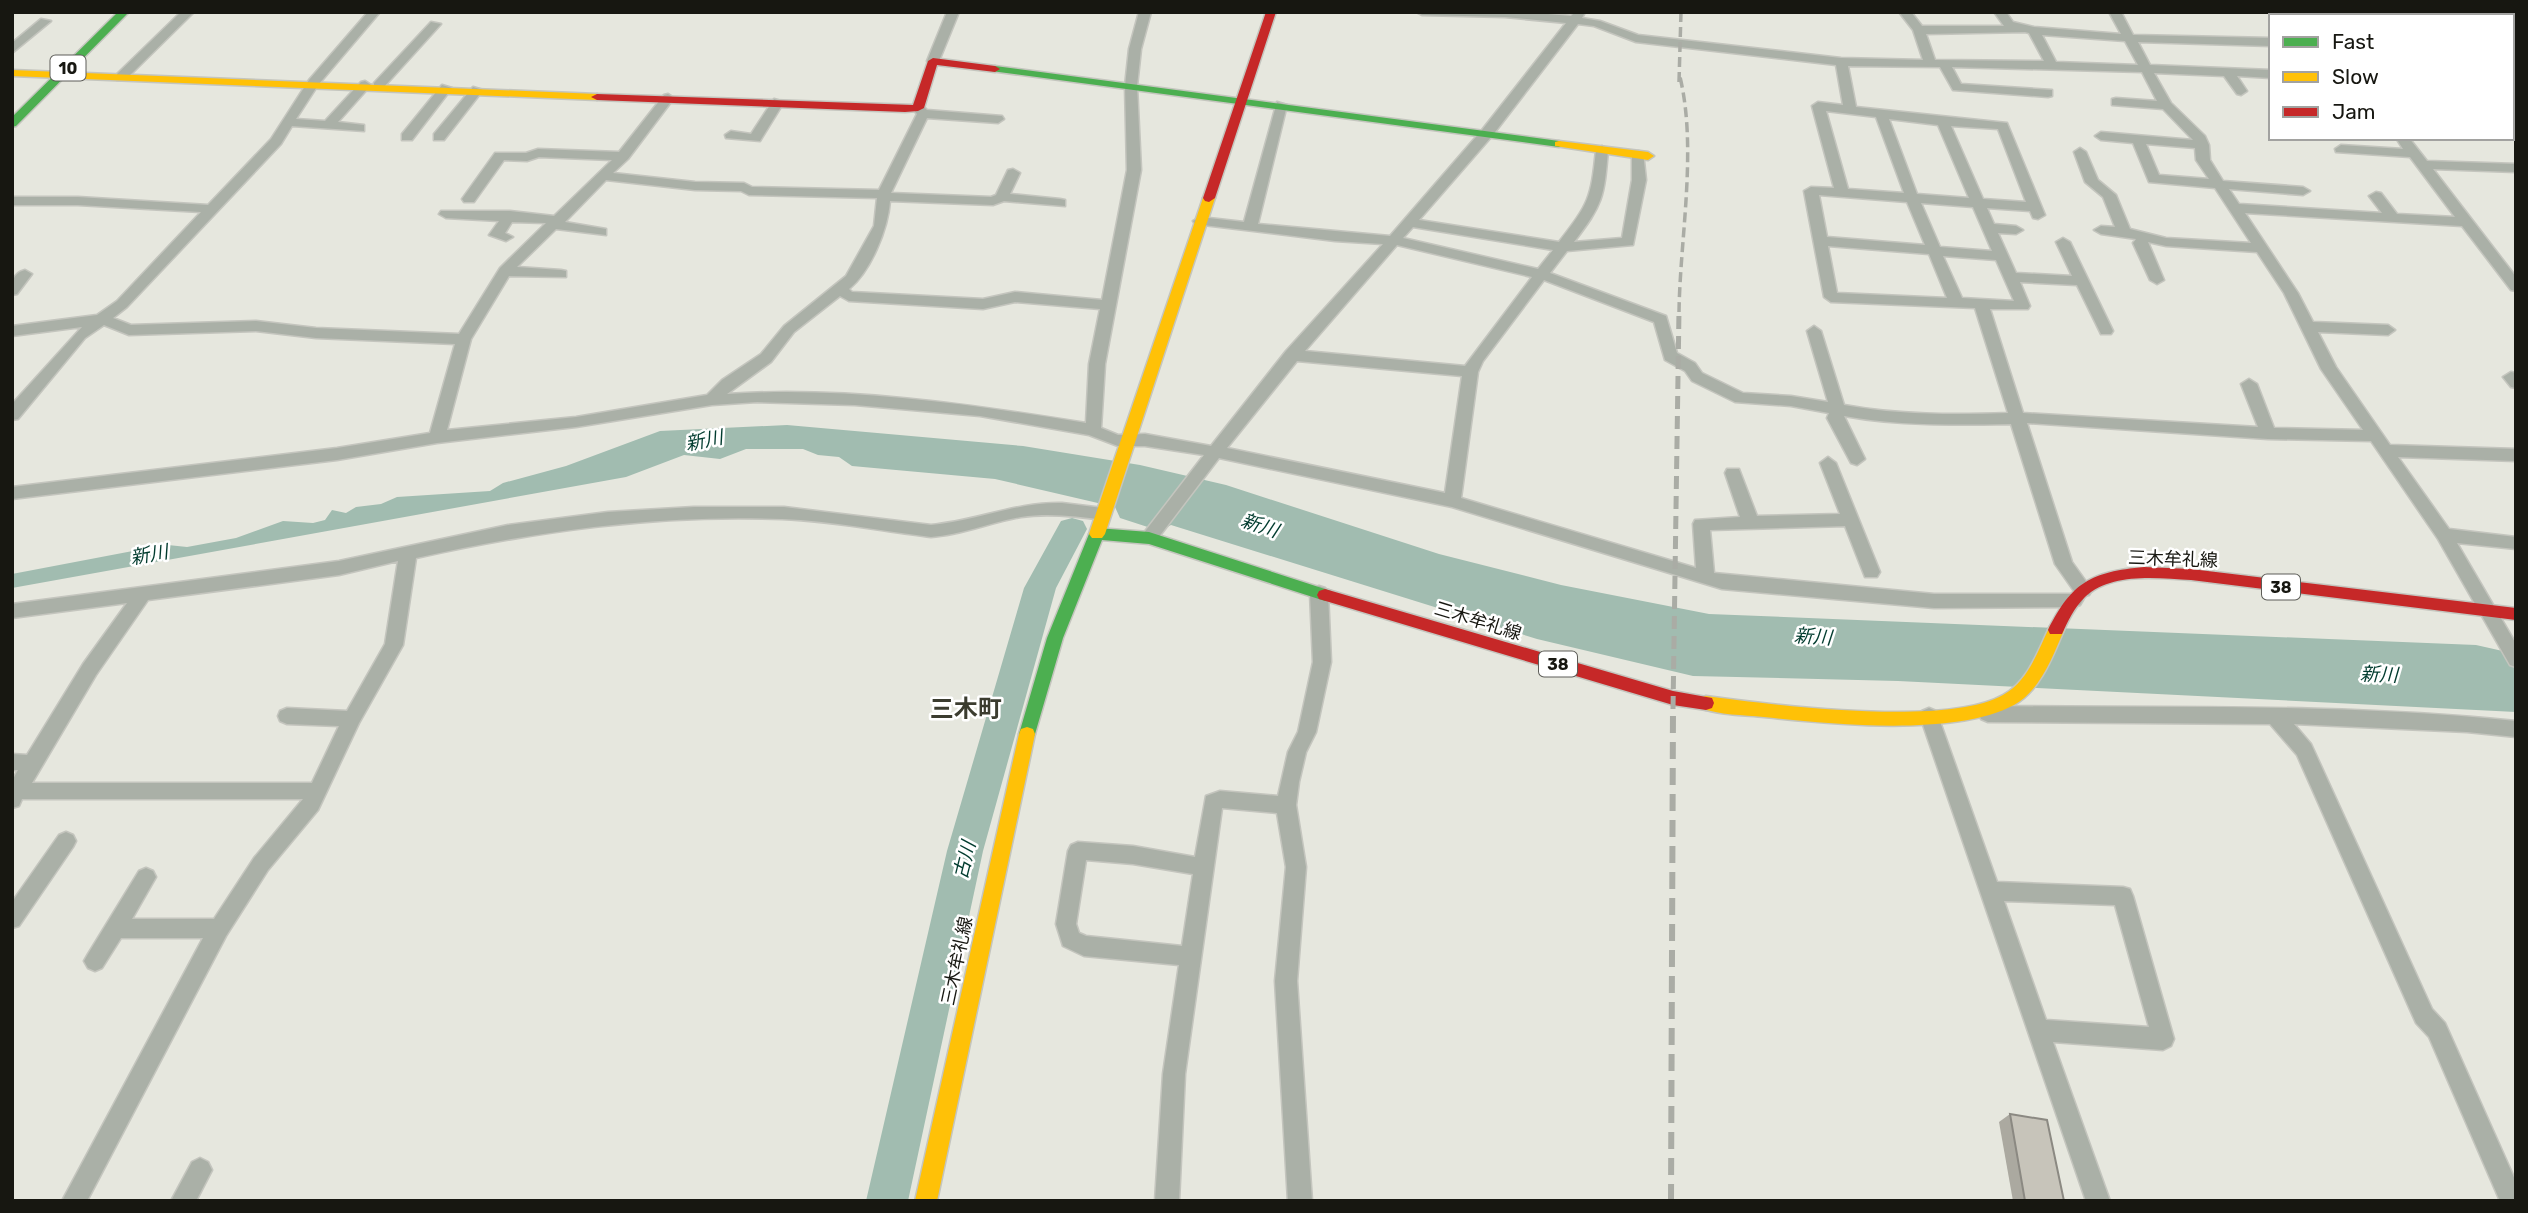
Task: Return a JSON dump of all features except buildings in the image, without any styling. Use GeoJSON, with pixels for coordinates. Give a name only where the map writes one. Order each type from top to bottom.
{"type":"FeatureCollection","features":[{"type":"Feature","properties":{"kind":"street","name":"10"},"geometry":{"type":"LineString","coordinates":[[12,124],[107,12]]}},
{"type":"Feature","properties":{"kind":"street","name":"10"},"geometry":{"type":"LineString","coordinates":[[12,108],[124,12]]}},
{"type":"Feature","properties":{"kind":"street"},"geometry":{"type":"LineString","coordinates":[[121,77],[188,12]]}},
{"type":"Feature","properties":{"kind":"street"},"geometry":{"type":"LineString","coordinates":[[12,415],[80,335],[122,304],[276,141],[313,83],[374,12]]}},
{"type":"Feature","properties":{"kind":"street"},"geometry":{"type":"LineString","coordinates":[[712,400],[727,384],[766,358],[789,329],[852,278],[881,226],[884,195],[920,111],[933,61],[953,12]]}},
{"type":"Feature","properties":{"kind":"street"},"geometry":{"type":"LineString","coordinates":[[1093,430],[1097,364],[1133,170],[1131,86],[1135,49],[1145,12]]}},
{"type":"Feature","properties":{"kind":"street"},"geometry":{"type":"LineString","coordinates":[[12,611],[326,570],[508,531],[645,515],[784,513],[931,531],[949,531],[1021,511],[1066,509],[1102,519],[1271,12]]}},
{"type":"Feature","properties":{"kind":"street"},"geometry":{"type":"LineString","coordinates":[[1422,12],[1578,16],[1636,38],[1841,62],[2052,65],[2269,74]]}},
{"type":"Feature","properties":{"kind":"street"},"geometry":{"type":"LineString","coordinates":[[1905,12],[1919,30],[1936,62],[1957,87],[2049,93]]}},
{"type":"Feature","properties":{"kind":"street"},"geometry":{"type":"LineString","coordinates":[[2000,12],[2010,26],[2027,30],[2052,65]]}},
{"type":"Feature","properties":{"kind":"street"},"geometry":{"type":"LineString","coordinates":[[2115,12],[2166,105],[2199,136],[2203,145],[2203,160],[2217,185],[2291,293],[2329,369],[2444,535],[2516,660]]}},
{"type":"Feature","properties":{"kind":"street"},"geometry":{"type":"LineString","coordinates":[[1153,534],[1291,355],[1487,134],[1578,16]]}},
{"type":"Feature","properties":{"kind":"street"},"geometry":{"type":"LineString","coordinates":[[12,49],[45,20]]}},
{"type":"Feature","properties":{"kind":"street"},"geometry":{"type":"LineString","coordinates":[[329,125],[422,42],[435,24]]}},
{"type":"Feature","properties":{"kind":"street"},"geometry":{"type":"LineString","coordinates":[[1919,30],[2027,30],[2130,38],[2269,42]]}},
{"type":"Feature","properties":{"kind":"street"},"geometry":{"type":"LineString","coordinates":[[933,61],[1240,99],[1643,156],[1628,242],[1564,247],[1407,222]]}},
{"type":"Feature","properties":{"kind":"street"},"geometry":{"type":"LineString","coordinates":[[1841,62],[1850,109]]}},
{"type":"Feature","properties":{"kind":"street"},"geometry":{"type":"LineString","coordinates":[[2228,72],[2241,91]]}},
{"type":"Feature","properties":{"kind":"street"},"geometry":{"type":"LineString","coordinates":[[12,73],[778,102],[998,119]]}},
{"type":"Feature","properties":{"kind":"street"},"geometry":{"type":"LineString","coordinates":[[407,137],[446,88]]}},
{"type":"Feature","properties":{"kind":"street"},"geometry":{"type":"LineString","coordinates":[[439,137],[477,90]]}},
{"type":"Feature","properties":{"kind":"street"},"geometry":{"type":"LineString","coordinates":[[437,437],[464,339],[505,271],[623,156],[668,98]]}},
{"type":"Feature","properties":{"kind":"street"},"geometry":{"type":"LineString","coordinates":[[731,135],[755,138],[778,102]]}},
{"type":"Feature","properties":{"kind":"street"},"geometry":{"type":"LineString","coordinates":[[2116,103],[2166,105]]}},
{"type":"Feature","properties":{"kind":"street"},"geometry":{"type":"LineString","coordinates":[[1250,227],[1281,105]]}},
{"type":"Feature","properties":{"kind":"street"},"geometry":{"type":"LineString","coordinates":[[1842,193],[1818,106],[1943,122],[2003,126],[2036,211],[1979,204],[1912,198],[1811,191],[1831,297],[2023,306],[2010,277],[1979,204],[1943,122]]}},
{"type":"Feature","properties":{"kind":"street"},"geometry":{"type":"LineString","coordinates":[[1881,113],[1912,198],[1957,304]]}},
{"type":"Feature","properties":{"kind":"street"},"geometry":{"type":"LineString","coordinates":[[288,122],[360,128]]}},
{"type":"Feature","properties":{"kind":"street"},"geometry":{"type":"LineString","coordinates":[[2101,136],[2203,145]]}},
{"type":"Feature","properties":{"kind":"street"},"geometry":{"type":"LineString","coordinates":[[2138,139],[2154,179],[2217,185],[2299,185],[2325,226]]}},
{"type":"Feature","properties":{"kind":"street"},"geometry":{"type":"LineString","coordinates":[[2403,140],[2469,222],[2516,287]]}},
{"type":"Feature","properties":{"kind":"street"},"geometry":{"type":"LineString","coordinates":[[2341,149],[2413,153]]}},
{"type":"Feature","properties":{"kind":"street"},"geometry":{"type":"LineString","coordinates":[[1452,501],[1470,372],[1476,359],[1591,210],[1598,191],[1602,150]]}},
{"type":"Feature","properties":{"kind":"street"},"geometry":{"type":"LineString","coordinates":[[2080,152],[2092,182],[2115,196],[2124,232]]}},
{"type":"Feature","properties":{"kind":"street"},"geometry":{"type":"LineString","coordinates":[[469,199],[500,156],[527,157],[538,153],[623,156]]}},
{"type":"Feature","properties":{"kind":"street"},"geometry":{"type":"LineString","coordinates":[[2423,165],[2516,168]]}},
{"type":"Feature","properties":{"kind":"street"},"geometry":{"type":"LineString","coordinates":[[1002,197],[1013,173]]}},
{"type":"Feature","properties":{"kind":"street"},"geometry":{"type":"LineString","coordinates":[[603,176],[695,186],[744,187],[749,191],[993,201],[1002,197],[1060,203]]}},
{"type":"Feature","properties":{"kind":"street"},"geometry":{"type":"LineString","coordinates":[[2376,196],[2390,221]]}},
{"type":"Feature","properties":{"kind":"street"},"geometry":{"type":"LineString","coordinates":[[12,201],[78,201],[211,209]]}},
{"type":"Feature","properties":{"kind":"street"},"geometry":{"type":"LineString","coordinates":[[2232,208],[2390,221],[2469,222]]}},
{"type":"Feature","properties":{"kind":"street"},"geometry":{"type":"LineString","coordinates":[[446,214],[510,215],[601,232]]}},
{"type":"Feature","properties":{"kind":"street"},"geometry":{"type":"LineString","coordinates":[[506,237],[496,234],[510,215]]}},
{"type":"Feature","properties":{"kind":"street"},"geometry":{"type":"LineString","coordinates":[[1200,221],[1392,240],[1543,275],[1661,319],[1670,356],[1690,367],[1697,377],[1740,398],[1791,401],[1867,415],[1956,420],[2016,419],[2374,436]]}},
{"type":"Feature","properties":{"kind":"street"},"geometry":{"type":"LineString","coordinates":[[1989,228],[2016,230]]}},
{"type":"Feature","properties":{"kind":"street"},"geometry":{"type":"LineString","coordinates":[[2101,230],[2124,232],[2143,238],[2259,248]]}},
{"type":"Feature","properties":{"kind":"street"},"geometry":{"type":"LineString","coordinates":[[2143,238],[2140,243],[2157,280]]}},
{"type":"Feature","properties":{"kind":"street"},"geometry":{"type":"LineString","coordinates":[[1820,241],[2001,256]]}},
{"type":"Feature","properties":{"kind":"street"},"geometry":{"type":"LineString","coordinates":[[2063,242],[2105,331]]}},
{"type":"Feature","properties":{"kind":"street"},"geometry":{"type":"LineString","coordinates":[[505,271],[561,274]]}},
{"type":"Feature","properties":{"kind":"street"},"geometry":{"type":"LineString","coordinates":[[12,291],[25,274]]}},
{"type":"Feature","properties":{"kind":"street"},"geometry":{"type":"LineString","coordinates":[[2010,277],[2080,281]]}},
{"type":"Feature","properties":{"kind":"street"},"geometry":{"type":"LineString","coordinates":[[839,289],[849,296],[983,304],[1015,297],[1107,304]]}},
{"type":"Feature","properties":{"kind":"street"},"geometry":{"type":"LineString","coordinates":[[12,493],[337,454],[437,437],[576,422],[712,400],[757,397],[855,400],[980,411],[1093,430],[1106,439],[1127,442],[1145,440],[1217,452],[1452,501],[1706,578],[1746,585],[1934,601],[2079,595],[2064,564],[1981,305]]}},
{"type":"Feature","properties":{"kind":"street"},"geometry":{"type":"LineString","coordinates":[[12,331],[103,319],[129,330],[256,326],[464,339]]}},
{"type":"Feature","properties":{"kind":"street"},"geometry":{"type":"LineString","coordinates":[[2308,327],[2388,330]]}},
{"type":"Feature","properties":{"kind":"street"},"geometry":{"type":"LineString","coordinates":[[1814,331],[1838,410],[1835,418],[1857,459]]}},
{"type":"Feature","properties":{"kind":"street"},"geometry":{"type":"LineString","coordinates":[[1291,355],[1470,372]]}},
{"type":"Feature","properties":{"kind":"street"},"geometry":{"type":"LineString","coordinates":[[2249,384],[2268,433]]}},
{"type":"Feature","properties":{"kind":"street"},"geometry":{"type":"LineString","coordinates":[[2387,451],[2516,455]]}},
{"type":"Feature","properties":{"kind":"street"},"geometry":{"type":"LineString","coordinates":[[1828,463],[1871,572]]}},
{"type":"Feature","properties":{"kind":"street"},"geometry":{"type":"LineString","coordinates":[[1733,473],[1751,523]]}},
{"type":"Feature","properties":{"kind":"street","name":"三木牟礼線"},"geometry":{"type":"LineString","coordinates":[[926,1201],[1021,755],[1055,638],[1102,519],[1153,534],[1319,593],[1673,698],[1739,710],[1929,716],[1975,715],[2002,706],[2025,690],[2036,675],[2062,618],[2079,595],[2113,577],[2178,576],[2516,614]]}},
{"type":"Feature","properties":{"kind":"street"},"geometry":{"type":"LineString","coordinates":[[1706,578],[1701,524],[1850,520]]}},
{"type":"Feature","properties":{"kind":"street"},"geometry":{"type":"LineString","coordinates":[[2444,535],[2516,543]]}},
{"type":"Feature","properties":{"kind":"street"},"geometry":{"type":"LineString","coordinates":[[74,1201],[219,929],[261,864],[311,804],[352,719],[394,645],[408,554]]}},
{"type":"Feature","properties":{"kind":"street"},"geometry":{"type":"LineString","coordinates":[[1300,1201],[1286,981],[1296,867],[1286,805],[1289,782],[1297,752],[1307,732],[1322,662],[1323,634],[1319,593]]}},
{"type":"Feature","properties":{"kind":"street"},"geometry":{"type":"LineString","coordinates":[[142,595],[21,762],[15,796],[317,791]]}},
{"type":"Feature","properties":{"kind":"street"},"geometry":{"type":"LineString","coordinates":[[1975,715],[2274,716],[2468,724],[2516,729]]}},
{"type":"Feature","properties":{"kind":"street"},"geometry":{"type":"LineString","coordinates":[[287,716],[352,719]]}},
{"type":"Feature","properties":{"kind":"street"},"geometry":{"type":"LineString","coordinates":[[1929,716],[2098,1201]]}},
{"type":"Feature","properties":{"kind":"street"},"geometry":{"type":"LineString","coordinates":[[2274,716],[2304,751],[2424,1016],[2437,1030],[2512,1201]]}},
{"type":"Feature","properties":{"kind":"street"},"geometry":{"type":"LineString","coordinates":[[1167,1201],[1174,1074],[1213,802],[1220,799],[1286,805]]}},
{"type":"Feature","properties":{"kind":"street"},"geometry":{"type":"LineString","coordinates":[[12,919],[66,841]]}},
{"type":"Feature","properties":{"kind":"street"},"geometry":{"type":"LineString","coordinates":[[1189,956],[1084,946],[1070,939],[1066,924],[1078,851],[1133,855],[1203,867]]}},
{"type":"Feature","properties":{"kind":"street"},"geometry":{"type":"LineString","coordinates":[[95,961],[146,877]]}},
{"type":"Feature","properties":{"kind":"street"},"geometry":{"type":"LineString","coordinates":[[1990,891],[2123,896],[2163,1040],[2039,1030]]}},
{"type":"Feature","properties":{"kind":"street"},"geometry":{"type":"LineString","coordinates":[[116,928],[219,929]]}},
{"type":"Feature","properties":{"kind":"street"},"geometry":{"type":"LineString","coordinates":[[183,1201],[200,1170]]}},
{"type":"Feature","properties":{"kind":"water","name":"新川"},"geometry":{"type":"Polygon","coordinates":[[[787,425],[1023,446],[1140,465],[1226,485],[1439,554],[1561,585],[1709,614],[2476,645],[2516,654],[2516,712],[1898,681],[1693,676],[1537,639],[1171,525],[1160,531],[1120,518],[1115,507],[995,479],[852,466],[839,457],[818,455],[803,449],[746,449],[720,459],[684,455],[626,477],[12,588],[12,574],[138,550],[150,552],[168,545],[187,547],[236,538],[283,521],[313,523],[325,520],[332,510],[346,513],[356,507],[381,504],[397,497],[490,491],[503,483],[566,466],[660,431],[787,425]]]}},
{"type":"Feature","properties":{"kind":"waterway","name":"古川"},"geometry":{"type":"LineString","coordinates":[[887,1201],[965,851],[1040,588],[1072,529]]}},
{"type":"Feature","properties":{"kind":"railway"},"geometry":{"type":"LineString","coordinates":[[1679,74],[1681,12]]}},
{"type":"Feature","properties":{"kind":"railway"},"geometry":{"type":"LineString","coordinates":[[1679,74],[1679,82]]}},
{"type":"Feature","properties":{"kind":"railway"},"geometry":{"type":"LineString","coordinates":[[1679,74],[1688,161],[1679,312]]}},
{"type":"Feature","properties":{"kind":"railway"},"geometry":{"type":"LineString","coordinates":[[1673,709],[1679,310]]}},
{"type":"Feature","properties":{"kind":"railway"},"geometry":{"type":"LineString","coordinates":[[1671,1201],[1673,707]]}},
{"type":"Feature","properties":{"kind":"traffic: fast"},"geometry":{"type":"LineString","coordinates":[[12,124],[124,12]]}},
{"type":"Feature","properties":{"kind":"traffic: fast"},"geometry":{"type":"LineString","coordinates":[[995,69],[1559,144]]}},
{"type":"Feature","properties":{"kind":"traffic: fast"},"geometry":{"type":"LineString","coordinates":[[1027,734],[1055,638],[1097,534],[1149,538],[1325,595]]}},
{"type":"Feature","properties":{"kind":"traffic: slow"},"geometry":{"type":"LineString","coordinates":[[12,73],[597,97]]}},
{"type":"Feature","properties":{"kind":"traffic: slow"},"geometry":{"type":"LineString","coordinates":[[1559,144],[1648,156]]}},
{"type":"Feature","properties":{"kind":"traffic: slow"},"geometry":{"type":"LineString","coordinates":[[1097,534],[1209,198]]}},
{"type":"Feature","properties":{"kind":"traffic: slow"},"geometry":{"type":"LineString","coordinates":[[1706,703],[1862,717],[1950,715],[1985,710],[2009,700],[2025,686],[2043,659],[2056,630]]}},
{"type":"Feature","properties":{"kind":"traffic: slow"},"geometry":{"type":"LineString","coordinates":[[926,1201],[1027,734]]}},
{"type":"Feature","properties":{"kind":"traffic: jam"},"geometry":{"type":"LineString","coordinates":[[1209,198],[1271,12]]}},
{"type":"Feature","properties":{"kind":"traffic: jam"},"geometry":{"type":"LineString","coordinates":[[597,97],[905,109],[918,108],[933,61],[995,69]]}},
{"type":"Feature","properties":{"kind":"traffic: jam"},"geometry":{"type":"LineString","coordinates":[[2056,630],[2068,607],[2085,588],[2101,580],[2144,573],[2191,574],[2516,614]]}},
{"type":"Feature","properties":{"kind":"traffic: jam"},"geometry":{"type":"LineString","coordinates":[[1325,595],[1673,698],[1706,703]]}},
{"type":"Feature","properties":{"kind":"district","name":"三木町"},"geometry":{"type":"Point","coordinates":[966,709]}}]}
